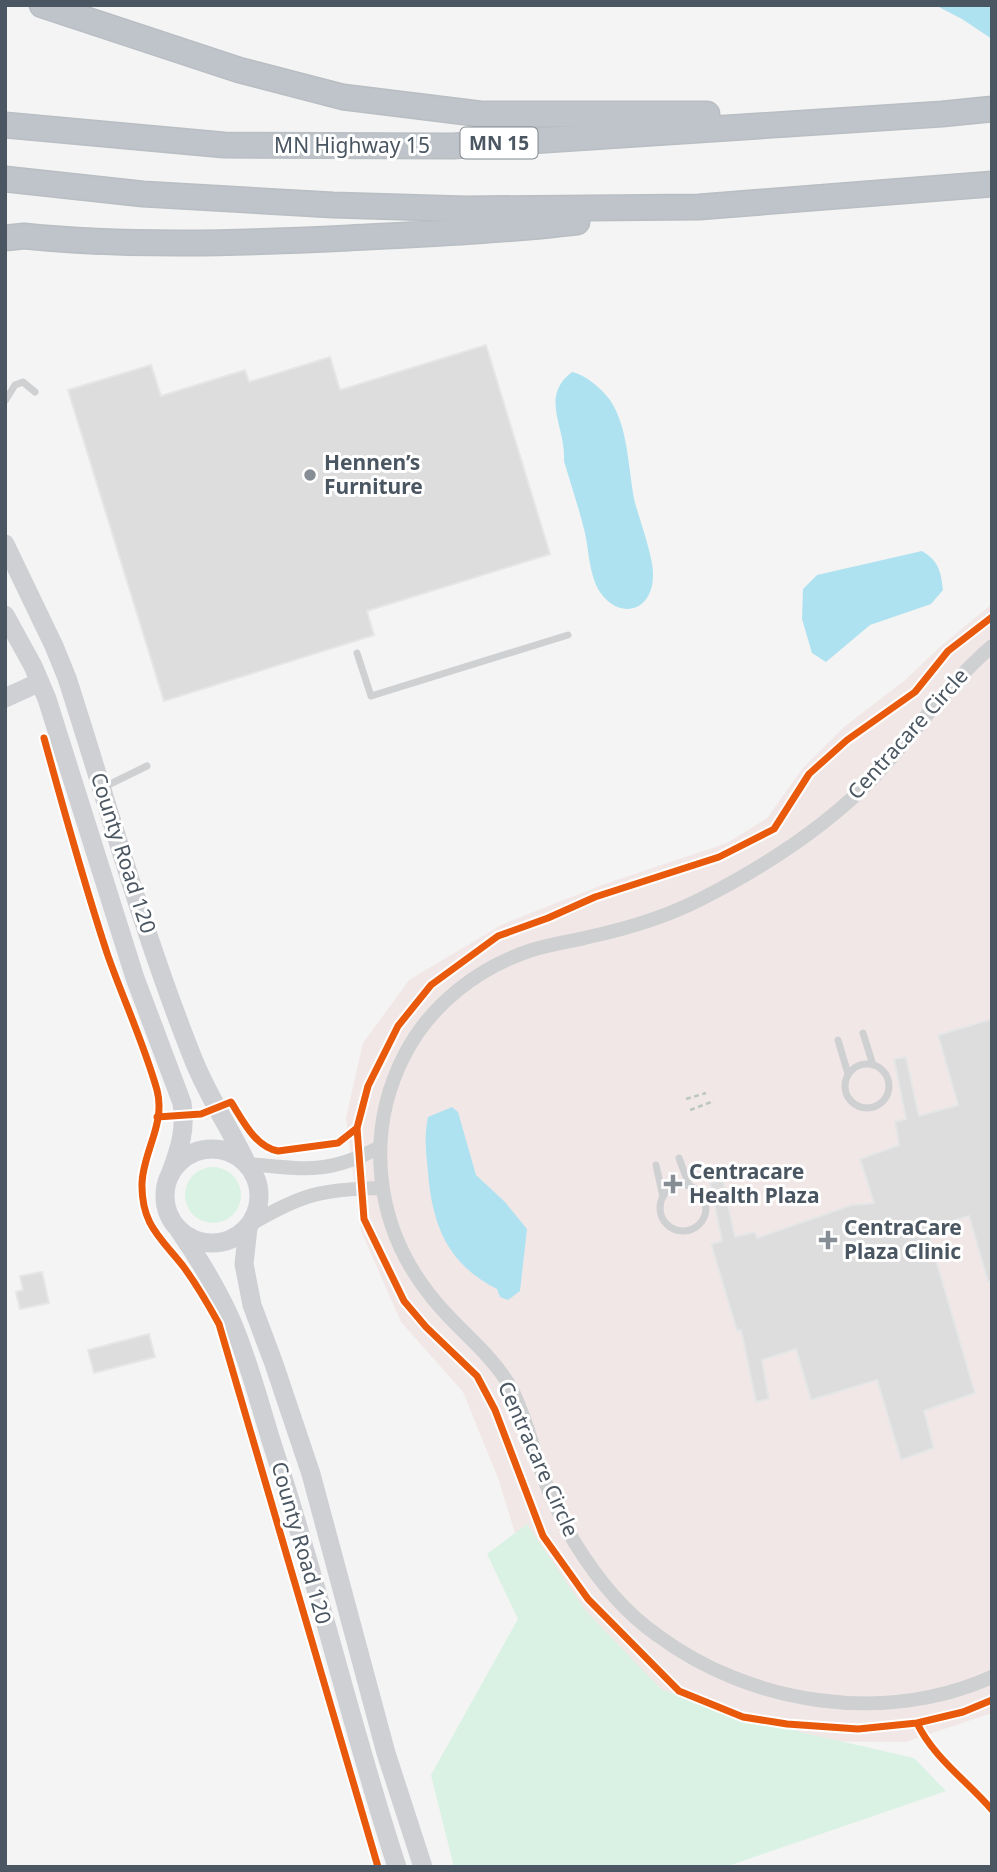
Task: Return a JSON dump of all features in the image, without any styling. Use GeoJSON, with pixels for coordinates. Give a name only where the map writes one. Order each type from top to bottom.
{"type":"FeatureCollection","features":[{"type":"Feature","properties":{"kind":"highway"},"geometry":{"type":"LineString","coordinates":[[42,5],[284,83],[343,97],[437,110],[481,114],[942,114]]}},
{"type":"Feature","properties":{"kind":"highway","name":"MN Highway 15"},"geometry":{"type":"LineString","coordinates":[[5,125],[224,145],[453,146],[992,109]]}},
{"type":"Feature","properties":{"kind":"highway"},"geometry":{"type":"LineString","coordinates":[[5,179],[143,194],[333,205],[466,209],[713,206]]}},
{"type":"Feature","properties":{"kind":"highway"},"geometry":{"type":"LineString","coordinates":[[13,236],[138,244],[267,242],[473,233],[713,206],[992,184]]}},
{"type":"Feature","properties":{"kind":"street","name":"County Road 120"},"geometry":{"type":"LineString","coordinates":[[5,544],[59,657],[150,940],[192,1057],[206,1089],[246,1162]]}},
{"type":"Feature","properties":{"kind":"street","name":"County Road 120"},"geometry":{"type":"LineString","coordinates":[[5,615],[40,682],[135,978],[182,1103],[185,1122],[183,1136],[171,1172]]}},
{"type":"Feature","properties":{"kind":"street","name":"Centracare Circle"},"geometry":{"type":"LineString","coordinates":[[992,646],[953,683],[873,778],[802,841],[696,902],[612,932],[534,949],[492,968],[446,1000],[425,1024],[405,1055],[385,1115],[380,1147],[381,1188],[389,1221],[414,1273],[446,1314],[491,1359],[510,1387],[531,1435],[549,1490],[577,1546],[600,1580],[654,1634],[688,1657],[721,1673],[782,1695],[817,1701],[883,1703],[923,1699],[972,1686],[992,1677]]}},
{"type":"Feature","properties":{"kind":"street"},"geometry":{"type":"LineString","coordinates":[[5,698],[40,682]]}},
{"type":"Feature","properties":{"kind":"street"},"geometry":{"type":"LineString","coordinates":[[246,1162],[289,1169],[325,1167],[356,1160],[380,1147]]}},
{"type":"Feature","properties":{"kind":"street"},"geometry":{"type":"LineString","coordinates":[[249,1226],[257,1213],[259,1187],[256,1175],[246,1162],[227,1150],[214,1148],[201,1149],[179,1161],[166,1183],[166,1208],[179,1230],[190,1238],[203,1242],[230,1240],[249,1226],[301,1197],[342,1189],[381,1188]]}},
{"type":"Feature","properties":{"kind":"street","name":"County Road 120"},"geometry":{"type":"LineString","coordinates":[[249,1226],[244,1264],[252,1306],[311,1475],[386,1753],[423,1867]]}},
{"type":"Feature","properties":{"kind":"street","name":"County Road 120"},"geometry":{"type":"LineString","coordinates":[[179,1230],[214,1288],[243,1353],[287,1491],[379,1813],[397,1867]]}},
{"type":"Feature","properties":{"kind":"lane"},"geometry":{"type":"LineString","coordinates":[[5,401],[15,385],[23,382],[35,392]]}},
{"type":"Feature","properties":{"kind":"lane"},"geometry":{"type":"LineString","coordinates":[[357,653],[371,696],[568,635]]}},
{"type":"Feature","properties":{"kind":"lane"},"geometry":{"type":"LineString","coordinates":[[102,788],[148,766]]}},
{"type":"Feature","properties":{"kind":"lane"},"geometry":{"type":"LineString","coordinates":[[863,1033],[873,1065]]}},
{"type":"Feature","properties":{"kind":"lane"},"geometry":{"type":"LineString","coordinates":[[838,1040],[848,1074],[844,1089],[846,1096],[857,1106],[872,1108],[884,1100],[889,1087],[885,1073],[873,1065],[859,1065],[848,1074]]}},
{"type":"Feature","properties":{"kind":"lane"},"geometry":{"type":"LineString","coordinates":[[679,1158],[689,1185],[701,1193],[707,1207],[702,1222],[690,1230],[675,1230],[663,1220],[660,1205],[663,1197],[674,1187],[689,1185]]}},
{"type":"Feature","properties":{"kind":"lane"},"geometry":{"type":"LineString","coordinates":[[656,1166],[663,1197]]}},
{"type":"Feature","properties":{"kind":"path"},"geometry":{"type":"LineString","coordinates":[[686,1099],[706,1093]]}},
{"type":"Feature","properties":{"kind":"path"},"geometry":{"type":"LineString","coordinates":[[690,1110],[714,1101]]}},
{"type":"Feature","properties":{"kind":"shaded area","name":"Centracare Health Plaza"},"geometry":{"type":"Polygon","coordinates":[[[992,604],[992,1713],[905,1742],[783,1741],[649,1704],[519,1546],[498,1478],[463,1392],[401,1322],[361,1231],[346,1118],[363,1043],[409,980],[503,924],[602,885],[727,843],[767,818],[803,768],[844,727],[904,681],[992,604]]]}},
{"type":"Feature","properties":{"kind":"green space"},"geometry":{"type":"Polygon","coordinates":[[[207,1167],[219,1167],[233,1175],[241,1189],[239,1206],[233,1215],[219,1223],[207,1223],[190,1211],[185,1201],[185,1189],[197,1172],[207,1167]]]}},
{"type":"Feature","properties":{"kind":"green space"},"geometry":{"type":"Polygon","coordinates":[[[527,1524],[585,1610],[662,1690],[800,1732],[914,1758],[946,1791],[725,1867],[454,1867],[431,1775],[518,1619],[487,1554],[527,1524]]]}},
{"type":"Feature","properties":{"kind":"water"},"geometry":{"type":"Polygon","coordinates":[[[935,5],[992,5],[992,39],[962,19],[935,5]]]}},
{"type":"Feature","properties":{"kind":"water"},"geometry":{"type":"Polygon","coordinates":[[[572,372],[588,379],[606,395],[621,423],[635,503],[653,568],[647,598],[641,605],[633,608],[615,606],[606,599],[593,576],[585,533],[564,461],[564,448],[556,413],[557,392],[572,372]]]}},
{"type":"Feature","properties":{"kind":"water"},"geometry":{"type":"Polygon","coordinates":[[[922,551],[936,563],[941,578],[943,590],[931,604],[870,625],[826,662],[812,653],[802,619],[803,589],[817,575],[922,551]]]}},
{"type":"Feature","properties":{"kind":"water"},"geometry":{"type":"Polygon","coordinates":[[[452,1107],[458,1112],[476,1175],[505,1202],[527,1229],[520,1291],[508,1300],[500,1297],[497,1289],[480,1279],[454,1255],[445,1241],[433,1209],[426,1151],[428,1117],[452,1107]]]}},
{"type":"Feature","properties":{"kind":"building","name":"Hennen’s Furniture"},"geometry":{"type":"Polygon","coordinates":[[[486,345],[550,554],[367,611],[374,635],[164,701],[68,390],[151,365],[161,396],[245,370],[249,382],[330,357],[340,390],[486,345]]]}},
{"type":"Feature","properties":{"kind":"building","name":"CentraCare Plaza Clinic"},"geometry":{"type":"Polygon","coordinates":[[[992,1019],[992,1281],[988,1282],[969,1216],[927,1229],[975,1393],[924,1411],[934,1448],[901,1460],[877,1380],[811,1400],[796,1349],[762,1360],[769,1399],[756,1402],[741,1330],[737,1331],[711,1244],[722,1241],[710,1183],[723,1180],[735,1237],[755,1232],[757,1238],[852,1205],[874,1203],[860,1159],[899,1145],[895,1122],[906,1119],[894,1059],[906,1057],[919,1116],[958,1105],[938,1035],[992,1019]]]}},
{"type":"Feature","properties":{"kind":"building"},"geometry":{"type":"Polygon","coordinates":[[[42,1272],[49,1303],[20,1309],[16,1292],[23,1290],[20,1276],[42,1272]]]}},
{"type":"Feature","properties":{"kind":"building"},"geometry":{"type":"Polygon","coordinates":[[[149,1334],[155,1357],[94,1373],[88,1350],[149,1334]]]}},
{"type":"Feature","properties":{"kind":"cycle path"},"geometry":{"type":"LineString","coordinates":[[992,617],[948,651],[915,692],[847,740],[809,774],[774,829],[719,857],[595,897],[498,936],[431,985],[398,1026],[368,1086],[357,1128],[364,1219],[404,1301],[426,1327],[477,1376],[495,1410],[543,1536],[588,1599],[679,1691],[743,1717],[787,1724],[858,1729],[917,1723],[963,1712],[992,1700]]}},
{"type":"Feature","properties":{"kind":"cycle path"},"geometry":{"type":"LineString","coordinates":[[44,738],[99,929],[157,1090],[159,1114],[142,1183],[148,1220],[188,1273],[219,1324],[378,1867]]}},
{"type":"Feature","properties":{"kind":"cycle path"},"geometry":{"type":"LineString","coordinates":[[157,1117],[201,1114],[231,1102],[256,1138],[262,1144],[278,1151],[338,1143],[357,1128]]}},
{"type":"Feature","properties":{"kind":"cycle path"},"geometry":{"type":"LineString","coordinates":[[917,1723],[941,1758],[992,1810]]}},
{"type":"Feature","properties":{"kind":"place","name":"Hennen’s Furniture"},"geometry":{"type":"Point","coordinates":[310,475]}},
{"type":"Feature","properties":{"kind":"place","name":"Centracare Health Plaza"},"geometry":{"type":"Point","coordinates":[673,1184]}},
{"type":"Feature","properties":{"kind":"place","name":"CentraCare Plaza Clinic"},"geometry":{"type":"Point","coordinates":[828,1240]}}]}
